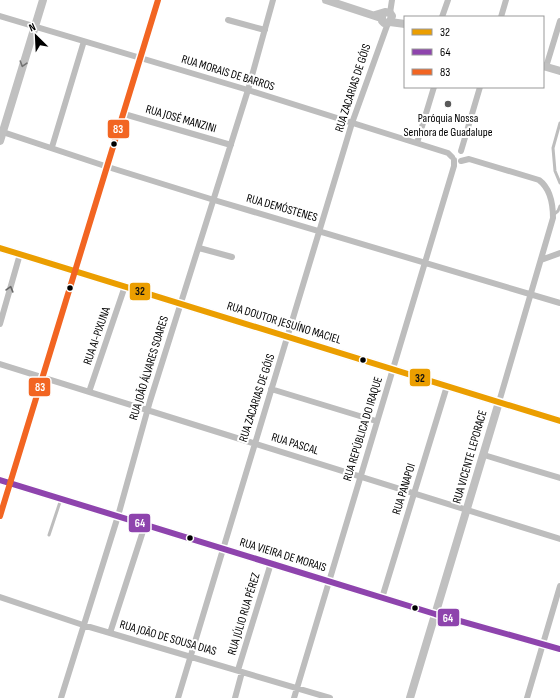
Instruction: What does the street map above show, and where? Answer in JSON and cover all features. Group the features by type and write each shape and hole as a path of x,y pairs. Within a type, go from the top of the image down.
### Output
{"street":[{"path":"0,141 1,131 43,0"},
{"path":"0,516 158,0"},
{"name":"RUA JOÃO ÁLVARES SOARES","path":"61,698 118,516 147,411 248,90 273,0"},
{"path":"326,0 402,23"},
{"path":"442,16 448,0"},
{"path":"501,16 506,0"},
{"name":"RUA ZACARIAS DE GÓIS","path":"178,698 254,443 289,336 319,230 352,123 382,36 385,17 392,1"},
{"name":"RUA MORAIS DE BARROS","path":"0,16 248,90 539,180"},
{"path":"228,20 265,30"},
{"path":"560,21 545,67 560,71"},
{"path":"52,147 84,41"},
{"path":"417,143 434,88"},
{"name":"RUA REPÚBLICA DO IRAQUE","path":"294,698 376,421 426,263 457,155 480,88"},
{"name":"RUA JOSÉ MANZINI","path":"124,114 231,145"},
{"name":"RUA DEMÓSTENES","path":"1,131 108,167 214,200 319,230 560,303"},
{"name":"RUA VICENTE LEPORACE","path":"410,698 542,260 553,215 551,198 544,183 539,180"},
{"name":"RUA DOUTOR JESUÍNO MACIEL","path":"0,248 289,336 560,421"},
{"path":"198,248 232,258"},
{"path":"542,260 560,253"},
{"path":"0,324 20,254"},
{"name":"RUA AI-PIXUNA","path":"89,392 125,286"},
{"name":"RUA PASCAL","path":"0,364 147,411 414,492 560,539"},
{"name":"RUA PANAPOI","path":"382,598 447,386"},
{"path":"271,389 376,421"},
{"path":"484,455 560,478"},
{"name":"RUA VIEIRA DE MORAIS","path":"0,480 435,614 560,649"},
{"path":"110,633 145,525"},
{"name":"RUA JÚLIO RUA PÉREZ","path":"235,698 240,671 271,563"},
{"path":"527,698 560,586"},
{"name":"RUA JOÃO DE SOUSA DIAS","path":"0,597 83,625 330,698"}],"lane":[{"path":"560,123 553,148 555,171 560,183"},
{"path":"553,215 558,211 560,206"},
{"path":"49,535 61,499"}],"transit line":[{"name":"83","path":"0,516 158,0"},
{"name":"32","path":"0,248 560,421"},
{"name":"64","path":"0,480 435,614 560,649"}],"place":[{"name":"Paróquia Nossa Senhora de Guadalupe","path":"448,104"}]}
